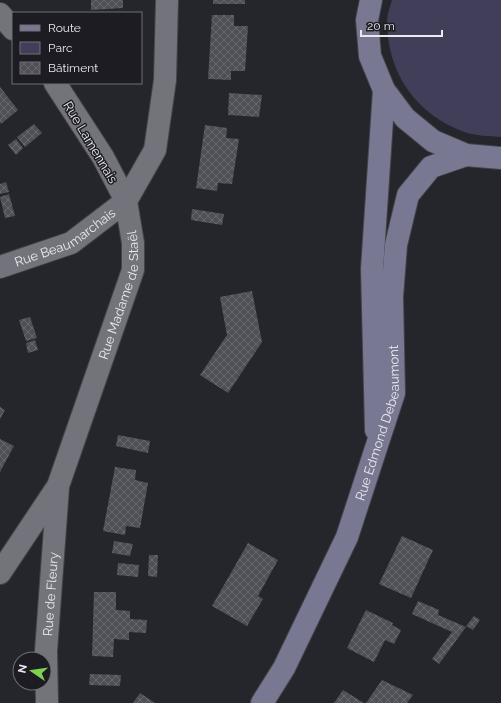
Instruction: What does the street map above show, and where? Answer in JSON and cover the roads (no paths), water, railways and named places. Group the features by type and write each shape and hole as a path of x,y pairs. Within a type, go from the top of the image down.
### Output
{"main road":[{"path":"371,0 367,20 370,56 384,90 405,118 433,141 466,154 501,158"},
{"path":"376,447 372,269 384,90"},
{"name":"Rue Edmond Debeaumont","path":"262,703 284,668 348,537 394,392 392,296 396,245 408,195 431,167 466,154"}],"street":[{"path":"126,201 155,150 165,80 167,0"},
{"path":"0,14 12,28"},
{"name":"Rue Lamennais","path":"56,84 103,157 126,201"},
{"name":"Rue Beaumarchais","path":"0,267 71,243 126,201"},
{"name":"Rue Madame de Staël","path":"0,573 58,486 133,270 133,243 126,201"},
{"name":"Rue de Fleury","path":"47,703 46,651 58,486"}]}
